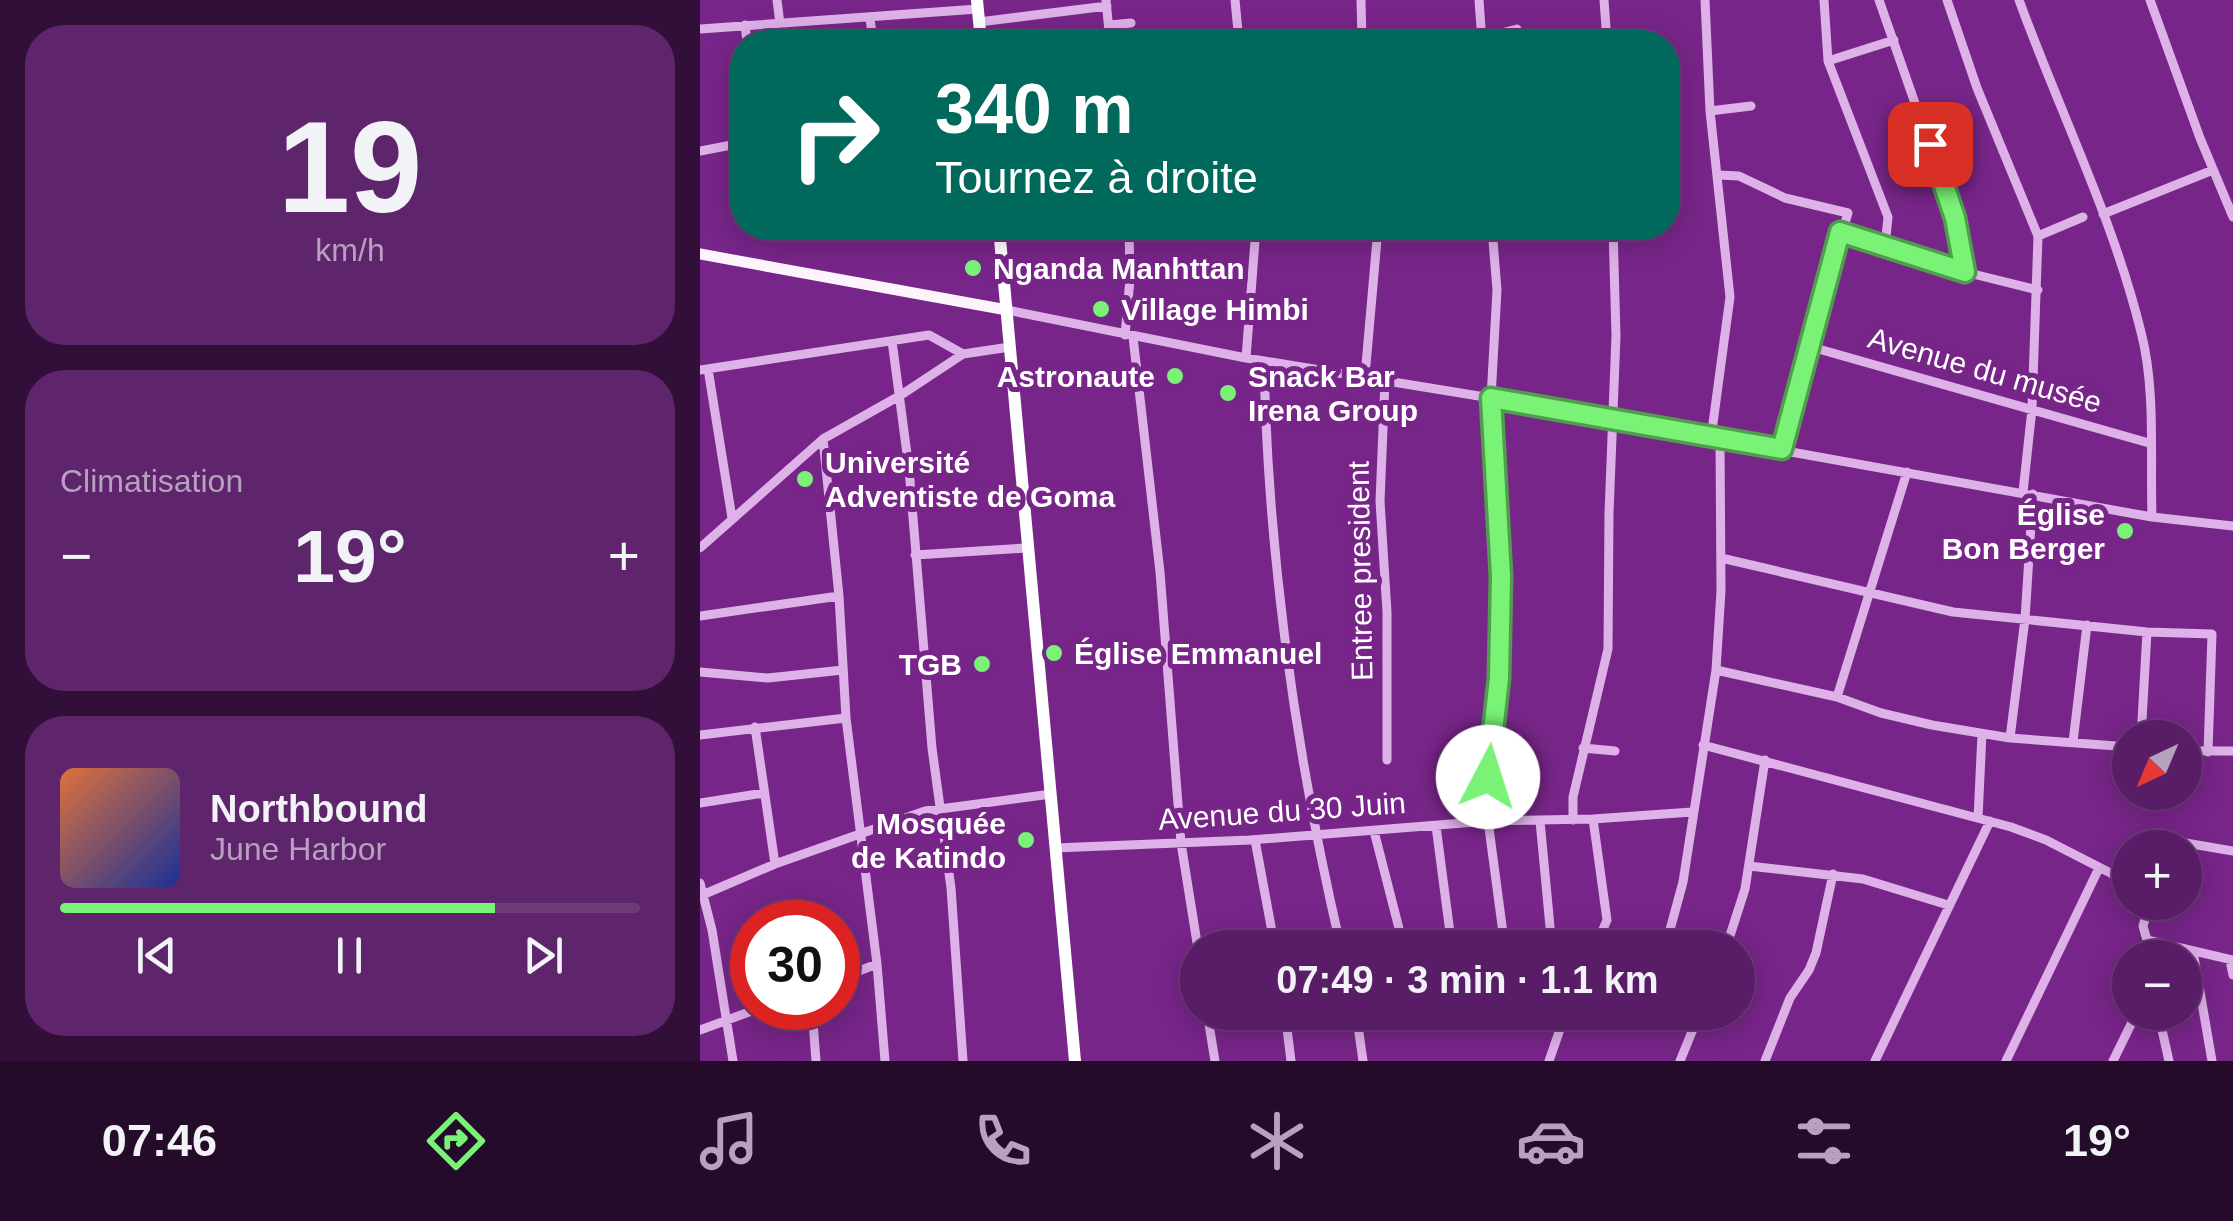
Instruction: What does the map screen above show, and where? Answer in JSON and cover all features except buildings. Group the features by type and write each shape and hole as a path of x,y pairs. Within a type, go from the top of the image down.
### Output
{"highway":[{"path":"999,240 1076,1061"}],"main road":[{"path":"700,254 1007,310"}],"street":[{"path":"777,0 780,24"},
{"path":"1235,0 1238,30"},
{"path":"1361,0 1362,30"},
{"path":"1479,0 1481,30"},
{"path":"1604,0 1607,30"},
{"path":"1670,930 1681,892 1716,670 1722,558 1716,439 1730,297 1710,111 1705,0"},
{"path":"1824,0 1828,61 1888,216 1885,247"},
{"path":"1879,0 1955,218 1965,272"},
{"path":"1947,0 1977,88 2038,236 2024,619 2010,738"},
{"path":"2019,0 2103,214 2142,335 2149,395 2152,516"},
{"path":"2150,0 2233,217"},
{"path":"700,28 1106,3 1109,30"},
{"path":"870,18 872,30"},
{"path":"1108,24 1131,23"},
{"path":"745,25 746,30"},
{"path":"1828,61 1894,40"},
{"path":"1710,111 1751,106"},
{"path":"700,151 730,145"},
{"path":"2103,214 2213,170"},
{"path":"1718,175 1739,176 1785,198 1847,212 1782,449"},
{"path":"2038,236 2083,217"},
{"path":"1840,232 1965,272 2038,290"},
{"path":"1128,240 1129,336 1160,572 1182,843 1195,930"},
{"path":"1246,358 1255,240"},
{"path":"1365,376 1377,240"},
{"path":"1493,240 1496,290 1491,398 1501,576 1499,678 1490,755 1488,821 1503,930"},
{"path":"1573,820 1573,797 1583,748 1608,649 1616,336 1613,240"},
{"path":"1007,310 1246,358 2152,516 2233,526"},
{"path":"732,518 704,370 929,334 963,354"},
{"path":"892,341 901,396 939,808 950,888 963,1061"},
{"name":"Avenue du musée","path":"1808,346 2149,443"},
{"path":"700,548 823,439 901,396 963,354 1010,347"},
{"path":"1264,361 1269,502 1286,662 1315,835 1337,930"},
{"name":"Entree president","path":"1385,380 1380,500 1387,612 1387,760"},
{"path":"823,439 839,596 846,718 877,964 885,1061"},
{"path":"1837,697 1907,472"},
{"path":"915,555 1026,548"},
{"path":"1722,558 1953,612 2214,635 2208,752"},
{"path":"700,616 839,596"},
{"path":"2073,742 2087,625"},
{"path":"2142,720 2147,632"},
{"path":"700,672 768,678 843,670"},
{"path":"1716,670 1837,697 1907,720 2010,738 2112,745"},
{"path":"700,734 846,718"},
{"path":"755,727 775,864"},
{"path":"1978,818 1982,734"},
{"path":"1703,745 2030,832 2112,874"},
{"path":"1583,748 1616,751"},
{"path":"2202,752 2233,750"},
{"path":"1732,930 1749,866 1765,760"},
{"path":"700,802 764,793"},
{"path":"702,894 775,864 939,808 1051,794"},
{"name":"Avenue du 30 Juin","path":"1055,848 1255,840 1488,821 1593,820 1692,812"},
{"path":"1540,820 1550,930"},
{"path":"1593,820 1607,920 1603,930"},
{"path":"1874,1061 1990,821"},
{"path":"1436,826 1450,930"},
{"path":"1374,831 1399,930"},
{"path":"1255,840 1272,930"},
{"path":"2202,846 2233,851"},
{"path":"1749,866 1833,874 1894,887 1948,906"},
{"path":"2006,1061 2099,868"},
{"path":"1765,1061 1790,998 1816,953 1833,874"},
{"path":"700,882 734,1061"},
{"path":"2145,920 2147,940"},
{"path":"2202,953 2231,960 2233,976"},
{"path":"860,970 877,964"},
{"path":"2202,1003 2212,1061"},
{"path":"700,1030 728,1019"},
{"path":"814,1030 816,1061"},
{"path":"1210,1030 1215,1061"},
{"path":"1287,1030 1291,1061"},
{"path":"1359,1030 1363,1061"},
{"path":"1549,1061 1560,1030"},
{"path":"1680,1061 1693,1030"},
{"path":"2113,1061 2128,1030"},
{"path":"2162,1030 2169,1061"}],"place":[{"name":"Nganda Manhttan","path":"973,268"},
{"name":"Village Himbi","path":"1101,309"},
{"name":"Astronaute","path":"1175,376"},
{"name":"Snack Bar Irena Group","path":"1228,393"},
{"name":"Université Adventiste de Goma","path":"805,479"},
{"name":"Église Bon Berger","path":"2125,531"},
{"name":"Église Emmanuel","path":"1054,653"},
{"name":"TGB","path":"982,664"},
{"name":"Mosquée de Katindo","path":"1026,840"}],"route":[{"path":"1488,777 1499,678 1501,576 1491,398 1782,449 1840,232 1965,272 1955,218 1930,144"}]}
